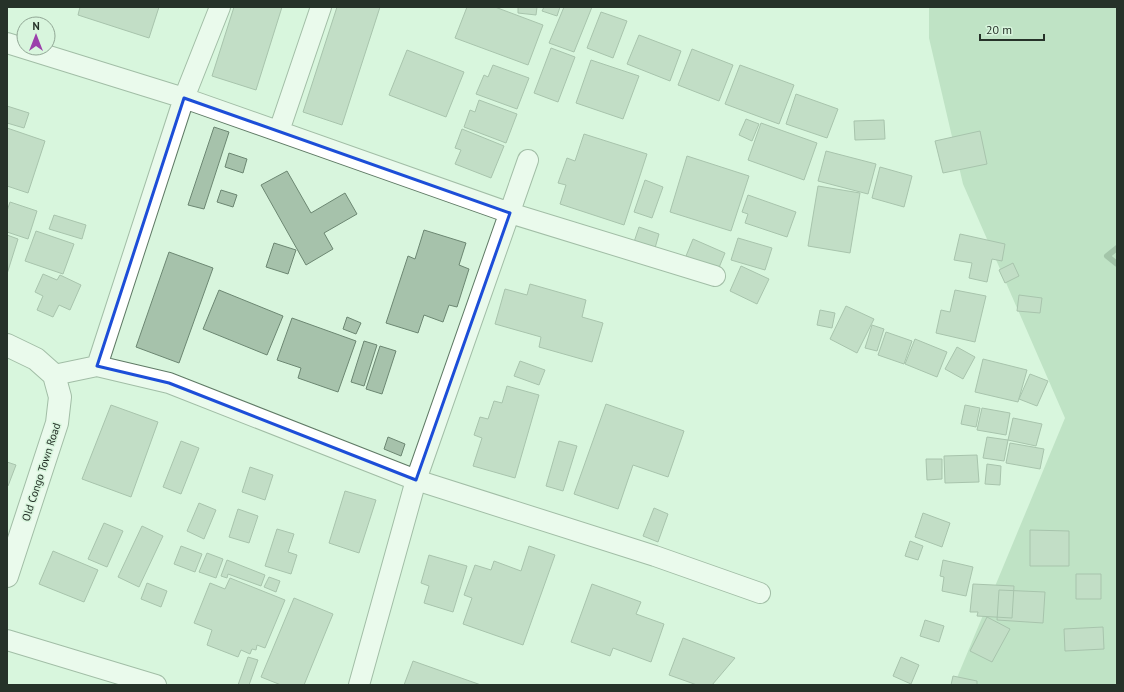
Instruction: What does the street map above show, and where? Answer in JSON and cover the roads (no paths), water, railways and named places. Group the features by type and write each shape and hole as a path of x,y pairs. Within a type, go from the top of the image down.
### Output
{"street":[{"path":"96,366 184,98 220,7"},
{"path":"279,131 321,7"},
{"path":"7,43 184,98 510,213 715,276"},
{"path":"359,685 416,480 528,160"},
{"path":"7,345 36,359 54,375 96,366 169,383 416,480 656,556 760,593"},
{"name":"Old Congo Town Road","path":"7,576 58,423 60,398 54,375"},
{"path":"7,640 156,685"}],"waterway":[{"path":"1117,248 1107,256 1117,264"}]}
